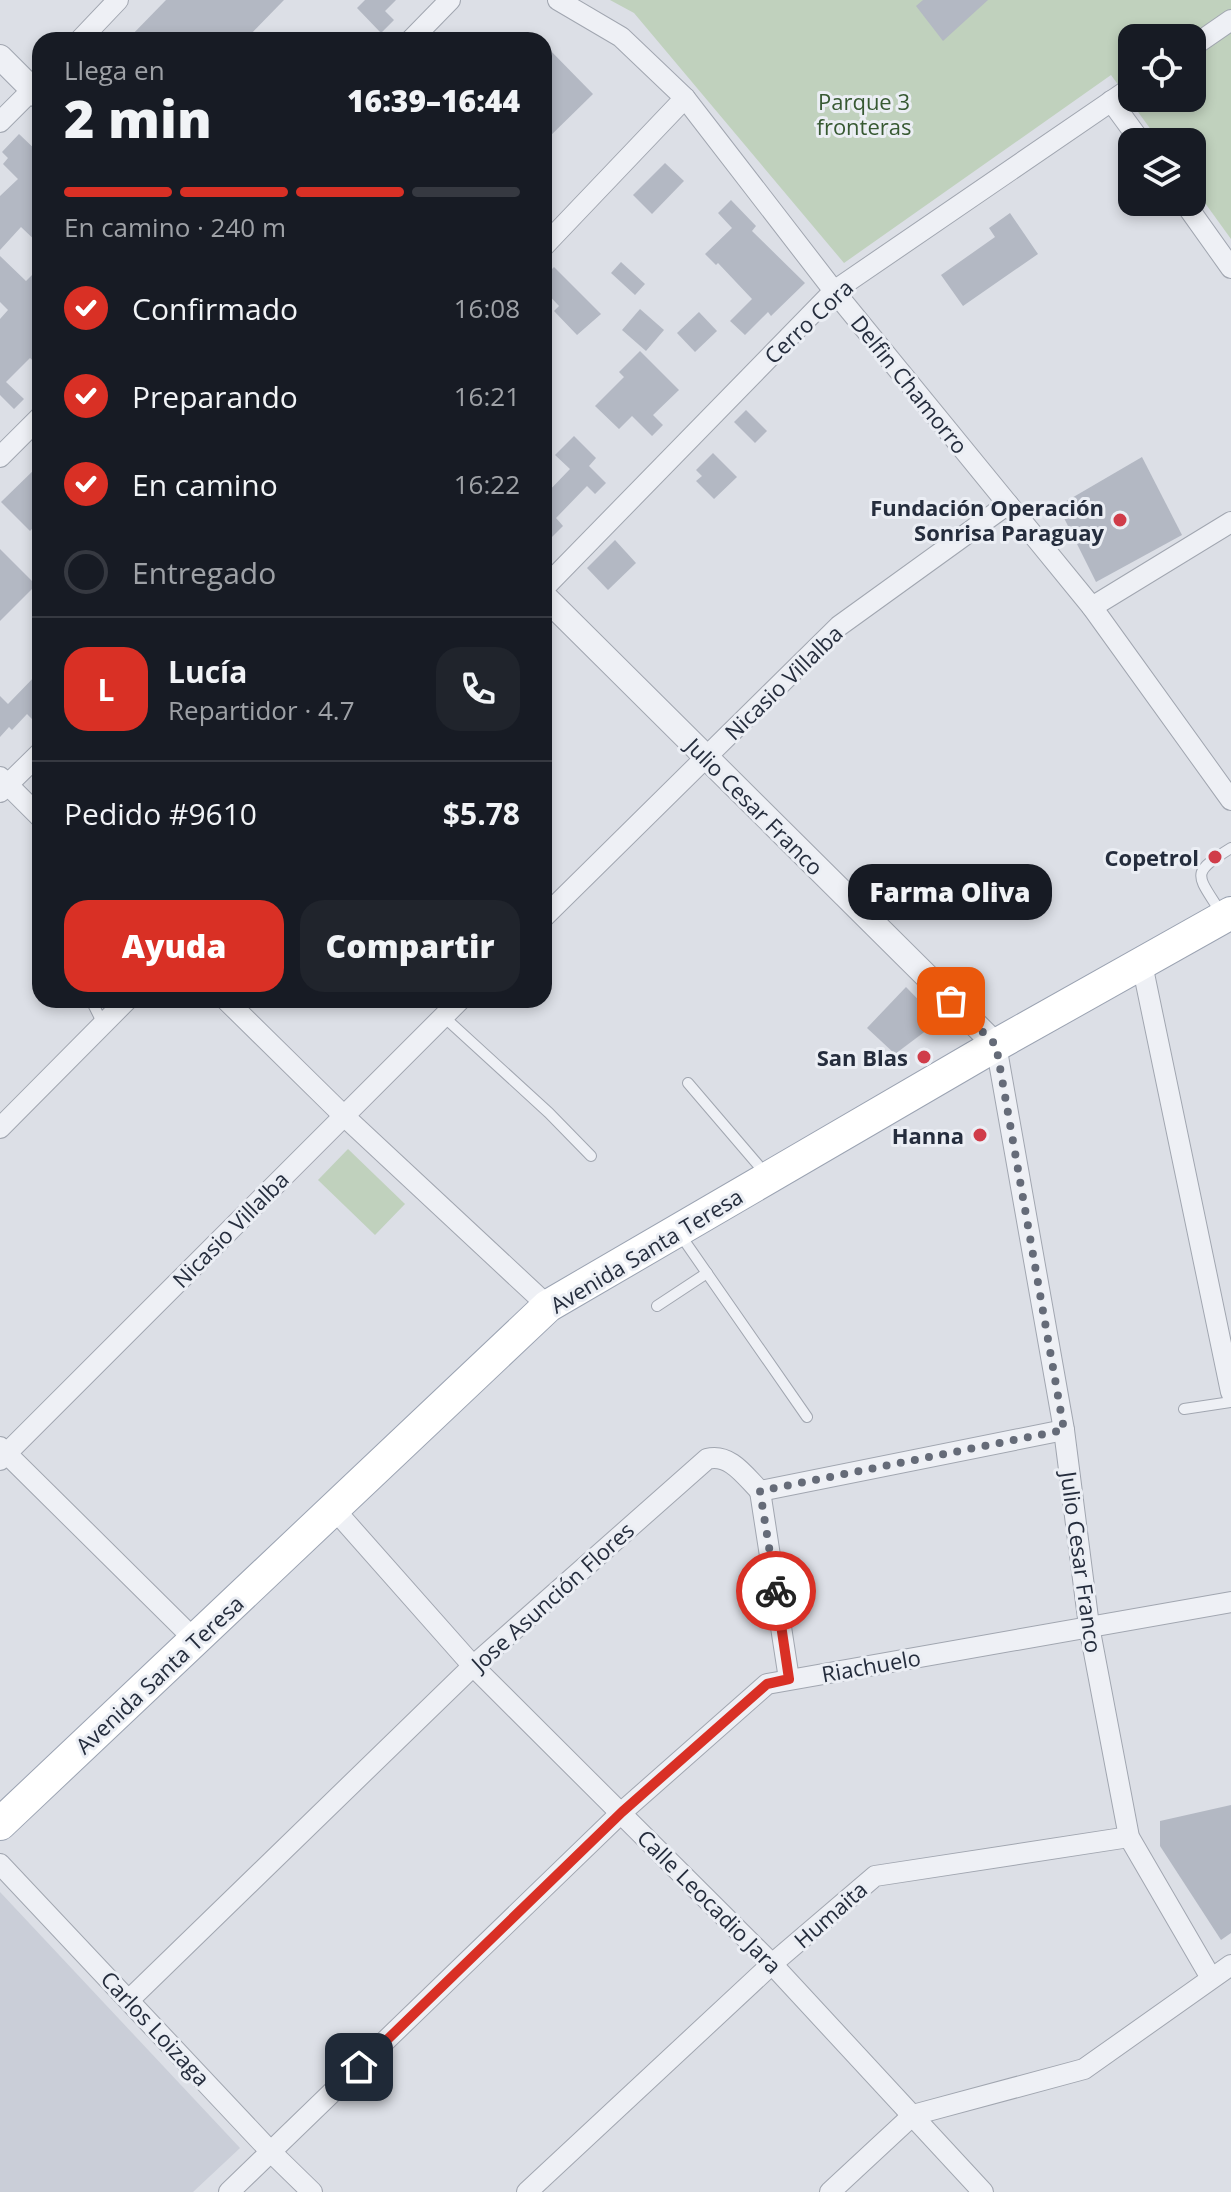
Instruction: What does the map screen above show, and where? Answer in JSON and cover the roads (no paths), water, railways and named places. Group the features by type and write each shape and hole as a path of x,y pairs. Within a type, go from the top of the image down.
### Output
{"main road":[{"name":"Avenida Santa Teresa","path":"0,1824 548,1306 996,1045 1227,915"}],"street":[{"path":"88,32 118,0"},
{"path":"419,32 450,0"},
{"name":"Delfin Chamorro","path":"558,0 621,37 685,98 834,291 1092,607 1231,800"},
{"path":"1206,37 1231,20"},
{"path":"0,57 32,85"},
{"path":"0,122 32,93"},
{"name":"Cerro Cora","path":"552,580 834,291 1118,96"},
{"path":"552,238 685,98"},
{"path":"1111,101 1131,128"},
{"path":"1194,216 1231,268"},
{"path":"0,457 32,425"},
{"name":"Nicasio Villalba","path":"552,909 839,626 1008,504"},
{"path":"1092,607 1231,522"},
{"name":"Julio Cesar Franco","path":"552,604 996,1045 1064,1430 1089,1626 1129,1837 1225,1973"},
{"path":"32,760 3,785 32,810"},
{"path":"1142,964 1231,1392"},
{"path":"0,1128 119,1008"},
{"path":"234,1008 343,1115 548,1306"},
{"name":"Nicasio Villalba","path":"2,1453 452,1008"},
{"path":"789,1679 760,1491 1064,1430"},
{"path":"2,1453 195,1640"},
{"name":"Jose Asunción Flores","path":"130,1999 473,1666 707,1459 717,1456 725,1458 760,1491"},
{"name":"Calle Leocadio Jara","path":"334,1509 473,1666 772,1964 983,2192"},
{"name":"Riachuelo","path":"229,2192 622,1812 767,1684 1231,1602"},
{"name":"Humaita","path":"527,2192 772,1964 875,1876 1129,1837"},
{"name":"Carlos Loizaga","path":"0,1864 312,2192"},
{"path":"830,2192 913,2115 1084,2069 1225,1973"}],"lane":[{"path":"1227,915 1204,885 1201,872 1204,865 1231,848"},
{"path":"95,1008 103,1024"},
{"path":"443,1016 591,1156"},
{"path":"688,1083 769,1178"},
{"path":"678,1231 807,1417"},
{"path":"657,1306 707,1273"},
{"path":"1184,1409 1231,1402"}],"place":[{"name":"Fundación Operación Sonrisa Paraguay","path":"1120,520"},
{"name":"Copetrol","path":"1215,857"},
{"name":"Farma Oliva","path":"951,1001"},
{"name":"San Blas","path":"924,1057"},
{"name":"Hanna","path":"980,1135"}],"park label":[{"name":"Parque 3 fronteras","path":"864,114"}]}
